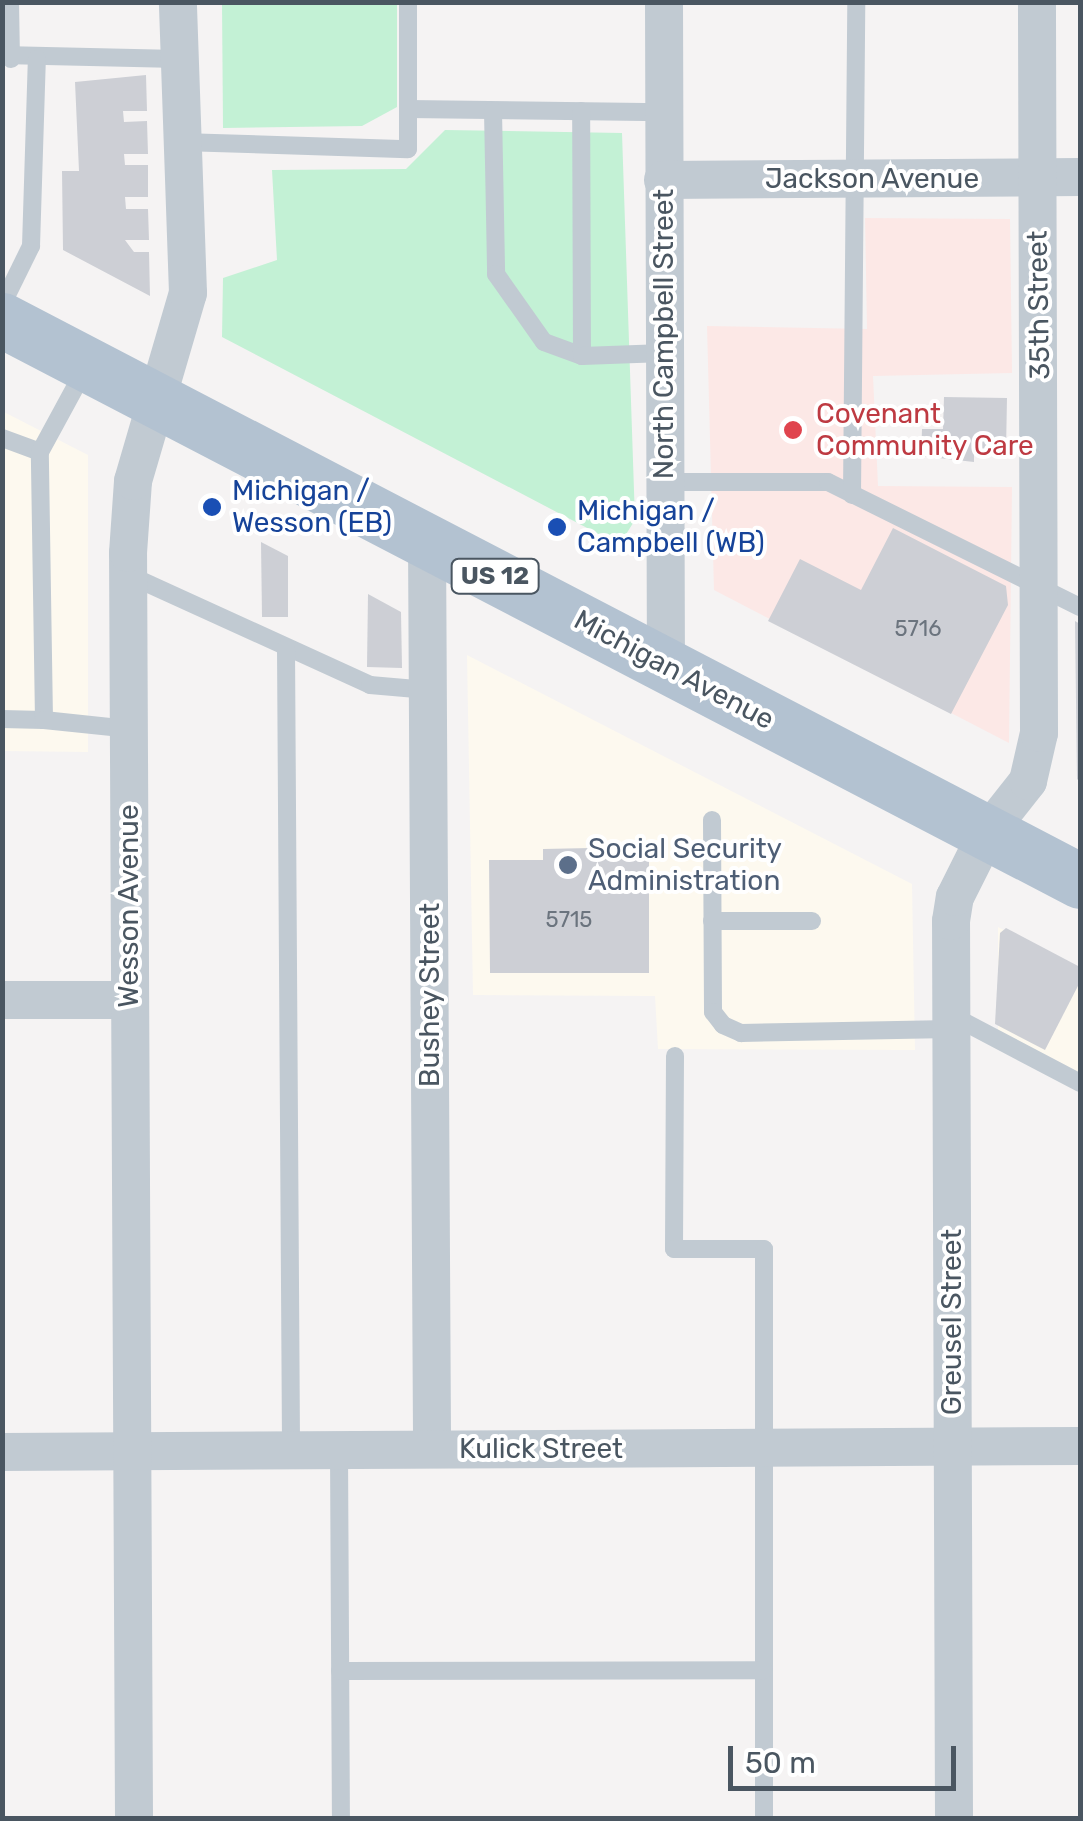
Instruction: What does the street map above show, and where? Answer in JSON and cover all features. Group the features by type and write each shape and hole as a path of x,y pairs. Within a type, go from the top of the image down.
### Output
{"main road":[{"name":"Michigan Avenue","path":"2,320 1080,881"}],"street":[{"name":"Wesson Avenue","path":"134,1818 128,575 133,481 188,293 178,142 178,2"},
{"name":"North Campbell Street","path":"664,2 666,666"},
{"name":"35th Street","path":"987,833 1034,767 1042,586 1038,2"},
{"name":"Jackson Avenue","path":"664,180 1080,177"},
{"name":"Bushey Street","path":"427,541 432,1449"},
{"name":"Greusel Street","path":"954,1818 951,1022 955,897 987,833"},
{"path":"2,1000 130,1000"},
{"name":"Kulick Street","path":"2,1452 1080,1446"}],"lane":[{"path":"10,2 7,57 178,58"},
{"path":"178,142 408,149 408,2"},
{"path":"852,495 856,2"},
{"path":"2,304 31,246 37,59"},
{"path":"408,109 664,112"},
{"path":"494,111 496,274 544,342 582,356 664,353"},
{"path":"582,111 582,356"},
{"path":"44,720 40,452 87,364"},
{"path":"2,438 40,452"},
{"path":"665,482 828,482 1080,607"},
{"path":"128,575 370,685 428,690"},
{"path":"286,648 290,1450"},
{"path":"2,719 128,729"},
{"path":"712,820 712,1012 741,1033 951,1022 1080,1083"},
{"path":"712,922 812,921"},
{"path":"675,1056 674,1248 764,1249 764,1818"},
{"path":"339,1450 340,1818"},
{"path":"340,1670 764,1670"}],"shaded area":[{"name":"Covenant Community Care","path":"865,218 1010,219 1012,373 873,376 878,486 1012,487 1009,743 714,590 707,326 867,329"},
{"path":"2,411 88,455 88,752 3,751"},
{"path":"467,655 912,884 915,1050 658,1049 655,996 473,995"},
{"path":"998,927 1080,969 1080,1073 998,1030"}],"green space":[{"path":"222,3 397,3 397,107 362,126 223,128"},
{"path":"445,130 622,133 635,520 623,539 612,541 222,337 223,278 277,260 272,170 406,169"}],"building":[{"path":"146,75 147,111 123,111 124,122 147,121 148,154 124,154 125,165 148,165 148,197 125,197 126,209 148,209 149,240 125,240 134,252 149,252 150,296 63,250 62,171 79,171 75,82"},
{"path":"944,397 1007,398 1006,451 974,455 974,462 921,456 922,429 943,429"},
{"path":"893,528 1006,586 1008,605 951,714 768,621 800,559 861,590"},
{"path":"261,542 288,556 288,617 262,617"},
{"path":"368,594 401,612 402,668 367,667"},
{"path":"1075,621 1080,624 1080,782 1077,779"},
{"path":"591,848 591,857 649,857 649,973 490,973 489,860 543,860 543,849"},
{"path":"1006,928 1080,967 1080,982 1045,1050 995,1024 1000,933"}],"place":[{"name":"Covenant Community Care","path":"793,430"},
{"name":"Michigan / Wesson (EB)","path":"212,507"},
{"name":"Michigan / Campbell (WB)","path":"557,527"},
{"name":"Social Security Administration","path":"568,865"}]}
